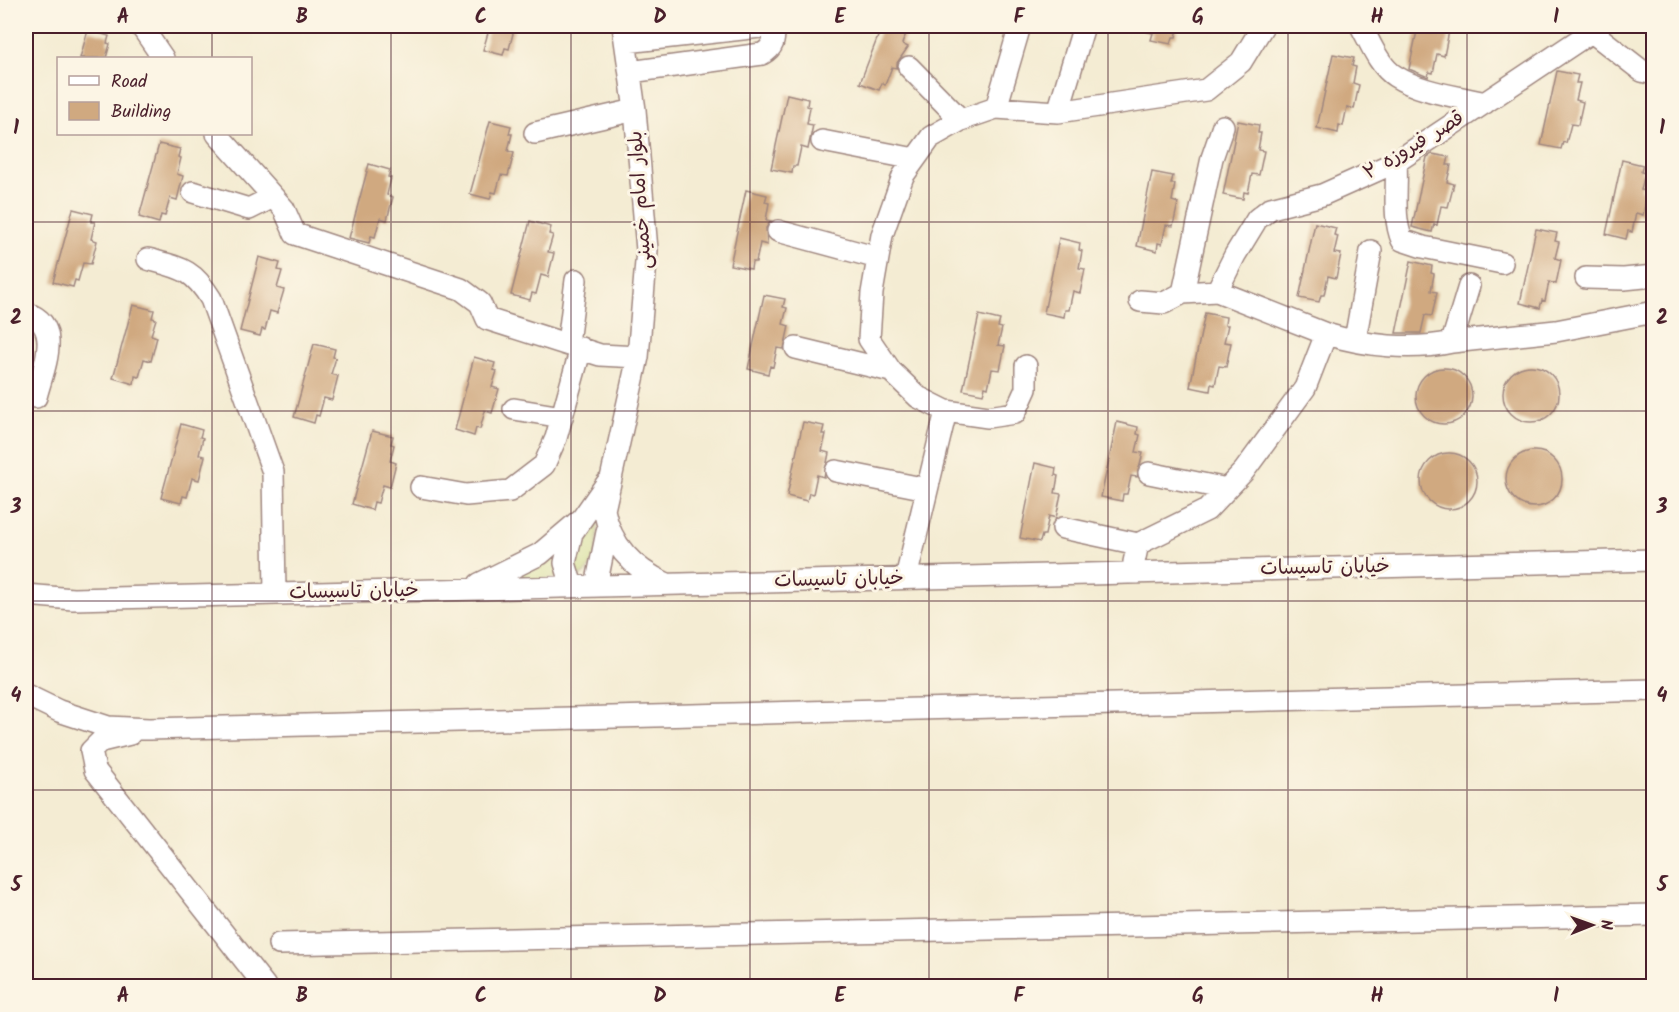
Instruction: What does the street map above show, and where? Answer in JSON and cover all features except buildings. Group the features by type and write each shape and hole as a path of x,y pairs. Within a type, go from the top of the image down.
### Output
{"street":[{"path":"141,26 162,57"},
{"path":"624,34 769,26"},
{"path":"630,72 762,54 771,49 774,41 774,26"},
{"path":"996,108 1020,26"},
{"path":"1026,366 1026,389 1015,412 988,417 946,411 918,397 891,371 869,339 872,293 882,235 903,176 931,137 961,120 996,108 1058,112 1206,90 1241,62 1263,26"},
{"path":"1361,26 1383,65 1394,76 1423,88 1485,103"},
{"path":"1058,112 1083,28"},
{"path":"1596,28 1642,71 1653,74"},
{"name":"قصر فیروزه ۲","path":"1217,291 1257,219 1270,208 1322,195 1396,162 1596,28"},
{"name":"بلوار امام خمینی","path":"608,527 604,510 638,357 647,250 635,110 624,34"},
{"path":"909,68 961,120"},
{"path":"535,133 635,110"},
{"path":"1183,293 1212,158 1223,126"},
{"path":"218,135 284,209 295,234 461,289 480,303 487,319 600,355 638,357"},
{"path":"822,141 915,159"},
{"path":"1396,162 1398,190 1396,225 1402,240 1423,247 1503,262"},
{"path":"193,192 249,209 273,197"},
{"path":"778,231 878,258"},
{"path":"1355,340 1371,251"},
{"path":"148,259 188,270 200,281 211,299 273,472 275,593"},
{"path":"1586,278 1624,279 1653,276"},
{"path":"421,487 466,495 510,491 544,465 562,417 574,346 576,280"},
{"path":"1452,342 1469,286"},
{"path":"1140,302 1164,303 1183,293 1217,291 1326,334 1408,348 1556,331 1653,312"},
{"path":"26,313 46,328 49,345 36,397"},
{"path":"1064,528 1138,544 1207,510 1244,471 1305,388 1326,334"},
{"path":"796,348 891,371"},
{"path":"514,409 562,417"},
{"path":"906,578 946,411"},
{"path":"836,471 927,489"},
{"path":"1149,473 1227,489"},
{"path":"572,586 565,563 572,533 609,480"},
{"path":"458,589 487,582 540,554 579,521"},
{"path":"608,527 627,558 645,574 667,584"},
{"path":"596,586 608,527"},
{"path":"1137,573 1134,562 1138,544"},
{"name":"خیابان تاسیسات","path":"26,595 73,599 1653,560"},
{"path":"26,695 59,711 108,727 149,729 1653,690"},
{"path":"149,729 101,741 91,751 95,770 265,987"},
{"path":"279,944 1653,915"}],"green space":[{"path":"597,498 596,552 588,570 580,576 574,573 573,550"},
{"path":"564,541 563,578 499,581"}]}
